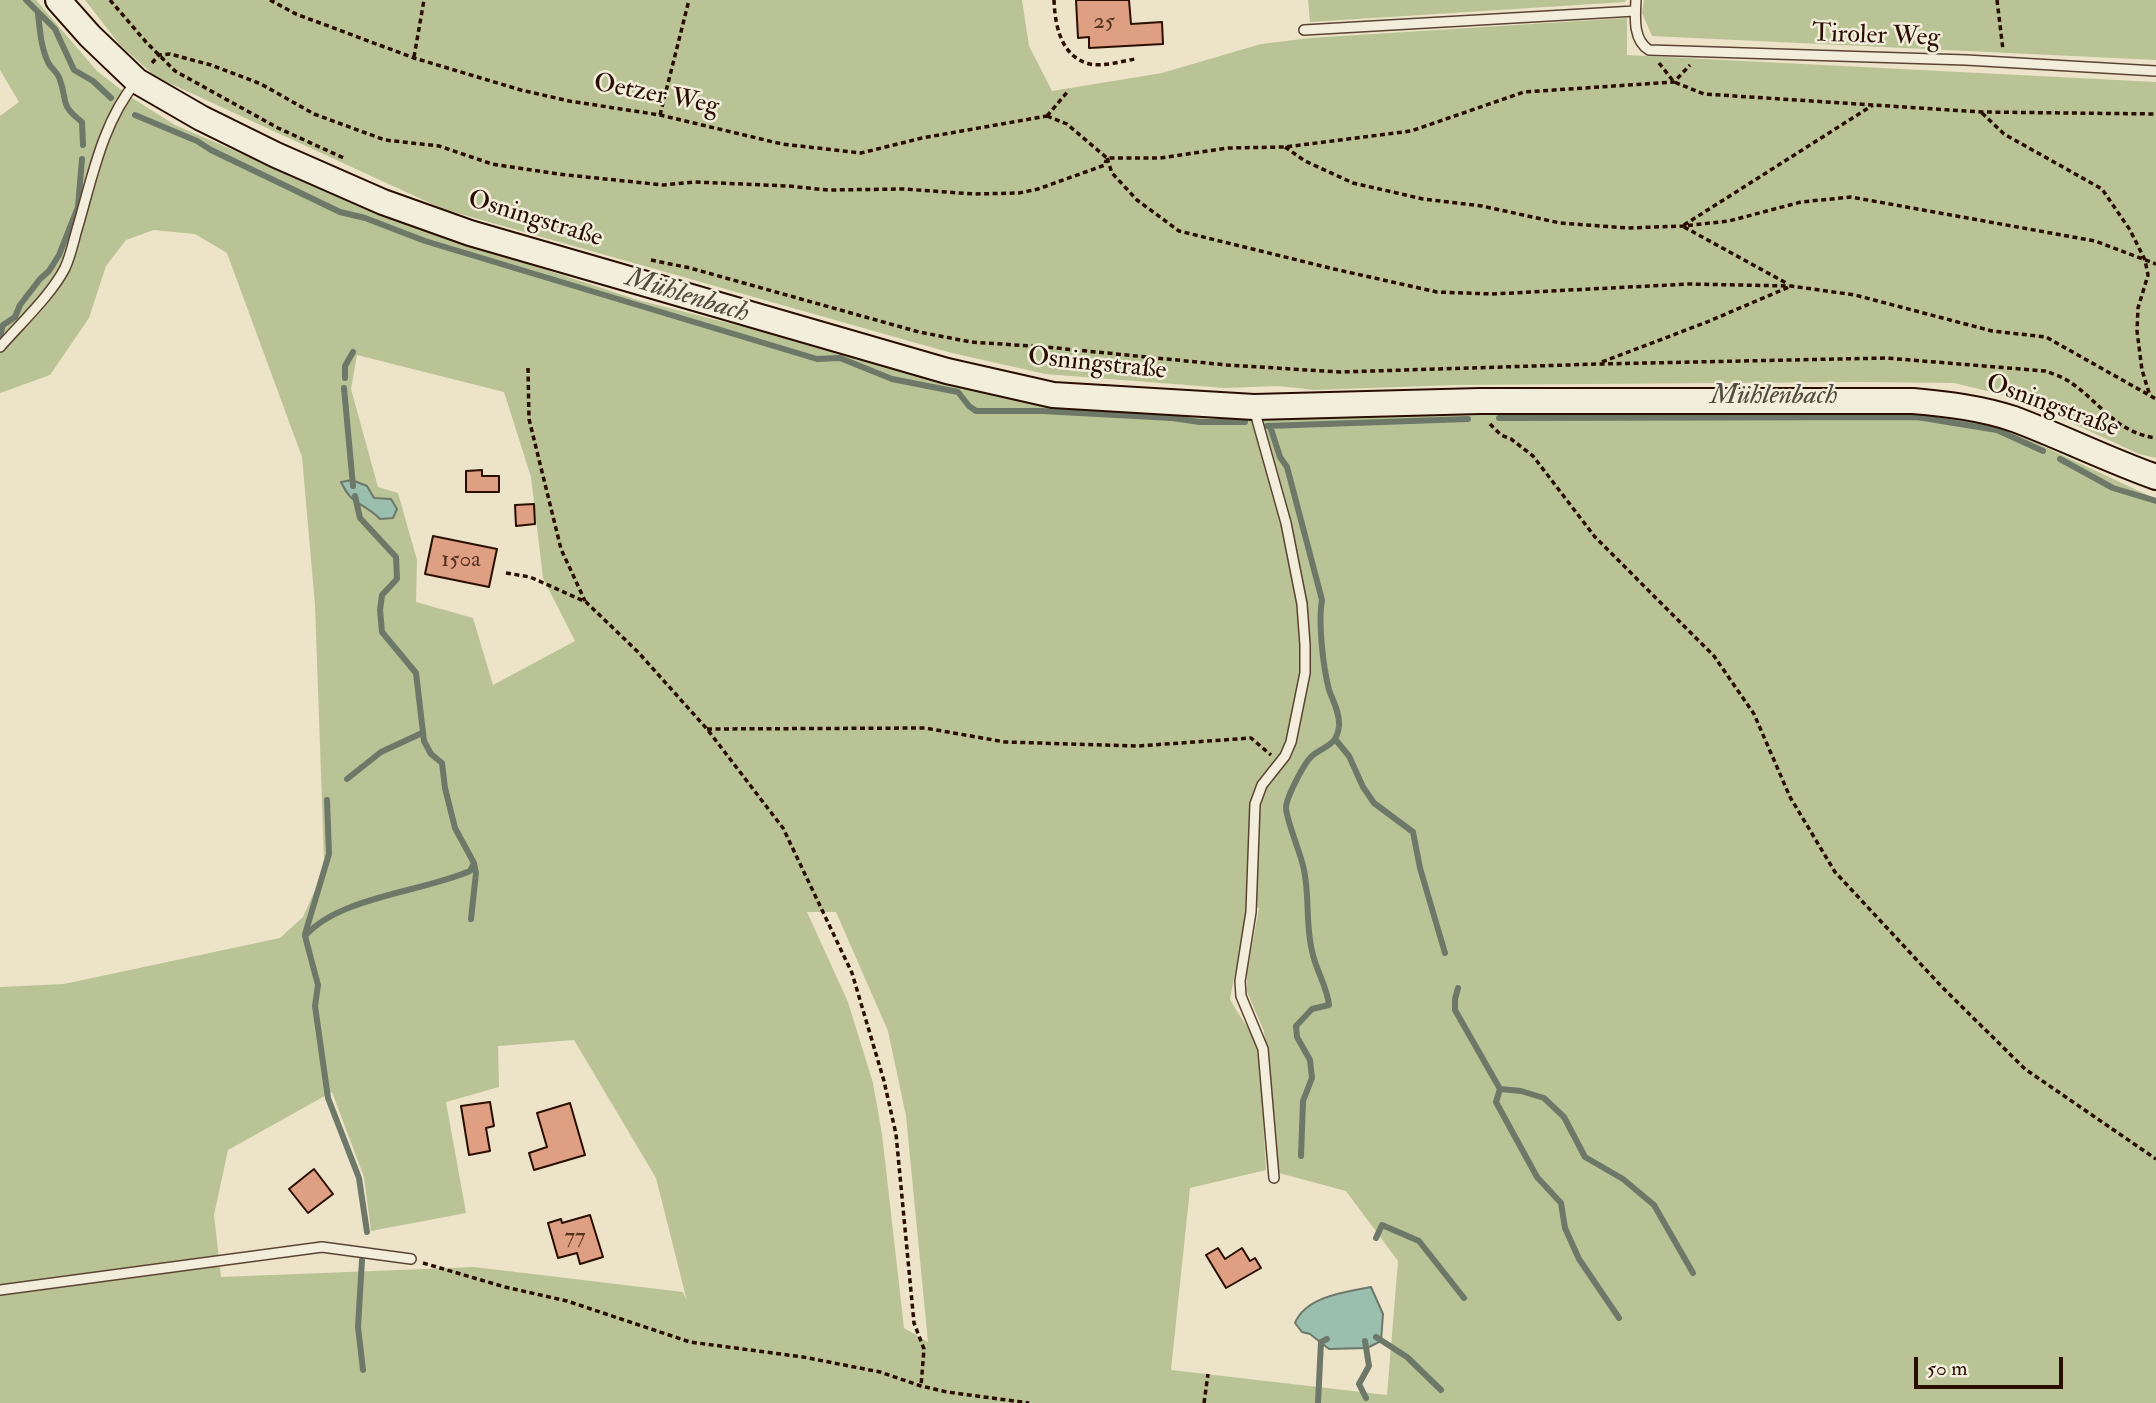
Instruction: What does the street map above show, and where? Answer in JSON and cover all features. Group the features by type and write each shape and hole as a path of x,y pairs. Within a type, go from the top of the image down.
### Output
{"main road":[{"name":"Osningstraße","path":"58,0 137,81 201,118 276,155 383,202 470,233 947,371 1053,395 1254,407 1480,401 1913,401 1965,406 2013,419 2156,477"}],"lane":[{"name":"Tiroler Weg","path":"1636,0 1638,39 1650,50 2004,62 2156,71"},
{"path":"1304,30 1635,11"},
{"path":"0,347 38,305 65,268 98,158 113,121 129,90 137,81"},
{"path":"1254,407 1286,523 1302,604 1305,645 1305,673 1291,742 1280,763 1262,785 1255,804 1251,912 1240,981 1241,996 1263,1049 1274,1178"},
{"path":"0,1290 322,1247 411,1259"}],"path":[{"path":"110,0 175,71 278,128 354,163"},
{"name":"Oetzer Weg","path":"270,0 296,14 414,58 521,90 569,101 660,115 782,144 861,152 922,138 1047,116"},
{"path":"414,58 424,0"},
{"path":"660,115 689,0"},
{"path":"1054,0 1057,31 1064,46 1077,58 1092,65 1135,59"},
{"path":"1997,0 2004,62"},
{"path":"1674,82 1701,53"},
{"path":"137,81 159,55 170,54 211,65 261,84 314,114 385,140 439,146 492,164 663,185 695,182 828,190 878,188 974,194 1019,193 1105,165 1107,158"},
{"path":"1107,158 1160,159 1228,148 1285,147 1412,131 1524,92 1674,82 1704,94 1981,112 2156,114"},
{"path":"1069,90 1047,116 1067,124 1107,158 1112,173 1137,200 1179,231 1437,292 1492,294 1689,284 1791,286 1855,295 1992,331 2046,337 2156,398"},
{"path":"1682,226 1874,104"},
{"path":"1981,112 2004,134 2102,190 2130,230 2145,260 2148,275 2138,308 2137,331 2142,370 2149,393"},
{"path":"1285,147 1305,161 1353,183 1423,200 1482,206 1560,223 1628,228 1682,226 1730,221 1801,202 1851,197 2095,241 2156,264"},
{"path":"1682,226 1791,286"},
{"path":"640,258 690,268 919,332 971,342 1046,346 1227,365 1340,372 1599,363 1886,358 2045,371 2069,381 2114,421 2156,438"},
{"path":"1599,363 1707,322 1791,286"},
{"path":"528,368 529,419 561,549 586,602"},
{"path":"1480,401 1480,415 1501,435 1511,439 1533,456 1595,537 1714,656 1754,714 1790,797 1835,872 1942,987 2025,1069 2156,1159"},
{"path":"506,573 530,577 586,602 638,652 707,729 783,828 852,973 884,1081 896,1134 914,1322 924,1349 920,1386"},
{"path":"707,729 925,728 1005,742 1138,746 1251,738 1280,763"},
{"path":"411,1259 505,1287 567,1301 690,1342 803,1357 880,1372 920,1386 1029,1403"},
{"path":"1204,1403 1208,1374"}],"shaded area":[{"path":"0,0 36,0 97,71 129,96 175,125 403,223 638,300 1054,406 1300,417 1923,415 1998,425 2156,499 2156,1403 0,1403 0,987 64,984 280,938 303,917 318,883 324,859 315,605 302,457 227,253 195,234 154,230 126,240 106,266 89,318 50,375 0,393 0,116 19,102 0,70","holes":["357,355 504,392 531,477 543,578 575,641 493,685 473,618 416,602 417,560 398,493 378,487 351,389","1248,906 1259,908 1247,973 1247,992 1264,1031 1279,1173 1346,1191 1398,1261 1387,1395 1171,1370 1190,1188 1266,1170 1259,1049 1230,999","807,912 836,912 888,1031 906,1116 928,1342 904,1328 882,1134 873,1083 848,1002","574,1040 656,1178 687,1301 683,1292 474,1267 221,1277 214,1215 228,1150 332,1092 364,1177 371,1231 466,1213 446,1102 499,1087 498,1046"]},
{"path":"85,0 1022,0 1029,46 1052,91 1162,73 1261,44 1310,38 1627,18 1627,55 2156,82 2156,458 2139,454 2020,399 1954,383 1453,385 1314,390 1278,386 1225,388 1045,374 948,352 443,209 156,77 120,45"},
{"path":"1308,0 1626,0 1310,22"},
{"path":"1644,0 2156,0 2156,60 1652,36 1642,13"},
{"path":"352,480 367,486 374,498 391,499 397,509 393,518 380,519 349,496 341,482"},
{"path":"1371,1287 1383,1314 1381,1341 1367,1348 1329,1349 1310,1334 1302,1332 1295,1323 1300,1314 1317,1301 1339,1293"}],"building":[{"path":"1076,0 1129,0 1131,24 1162,22 1163,44 1089,48 1089,37 1078,38"},
{"path":"482,470 482,476 499,476 499,492 466,492 466,471"},
{"path":"534,504 535,524 516,526 515,505"},
{"path":"433,536 497,549 489,587 425,574"},
{"path":"490,1102 494,1126 486,1128 490,1151 469,1155 461,1106"},
{"path":"570,1103 585,1155 534,1170 529,1153 547,1147 537,1113"},
{"path":"314,1169 333,1194 308,1213 289,1189"},
{"path":"590,1215 603,1257 580,1264 577,1253 558,1258 548,1223 561,1219 562,1223"},
{"path":"1218,1248 1225,1259 1242,1248 1250,1261 1255,1258 1261,1268 1226,1288 1206,1255"}],"waterway":[{"name":"Mühlenbach","path":"26,0 55,29 74,70 93,81 111,98"},
{"path":"38,14 46,57 59,77 67,107 82,122 83,145"},
{"name":"Mühlenbach","path":"135,115 197,141 340,212 365,218 425,241 817,359 840,358 892,379 958,392 976,411 1042,411 1200,422 1245,422"},
{"path":"0,336 3,325 15,317 20,305 59,255 78,207 82,159"},
{"path":"345,378 345,366 353,352"},
{"path":"344,388 353,486"},
{"name":"Mühlenbach","path":"1499,418 1917,417 1997,430 2043,451"},
{"name":"Mühlenbach","path":"1267,426 1468,419"},
{"path":"1270,426 1280,457 1287,467 1322,600 1323,657 1329,690 1339,721 1336,738 1312,756 1292,789 1286,808 1304,870 1311,944 1329,1005 1312,1009 1296,1026 1297,1037 1310,1060 1312,1078 1303,1101 1301,1156"},
{"name":"Mühlenbach","path":"2060,459 2113,488 2156,501"},
{"path":"355,496 360,518 396,557 397,579 382,595 382,632 416,673 424,741 431,754 442,763 455,828 474,863 470,871 451,878 338,912 305,936 318,985 315,1006 328,1098 359,1178 367,1232"},
{"path":"347,779 381,752 422,733"},
{"path":"1335,739 1349,756 1363,787 1374,803 1413,832 1420,868 1445,953"},
{"path":"305,934 329,854 327,800"},
{"path":"471,919 476,873 474,863"},
{"path":"1458,988 1455,1010 1500,1089 1496,1102 1537,1177 1561,1203 1565,1228 1579,1259 1619,1318"},
{"path":"1500,1089 1521,1091 1544,1098 1564,1117 1585,1157 1623,1179 1654,1205 1693,1273"},
{"path":"1376,1238 1382,1225 1419,1241 1464,1298"},
{"path":"362,1260 358,1327 363,1370"},
{"path":"1376,1337 1407,1357 1441,1390"},
{"path":"1318,1403 1321,1342 1327,1339"},
{"path":"1365,1341 1369,1366 1359,1384 1366,1398"}]}
